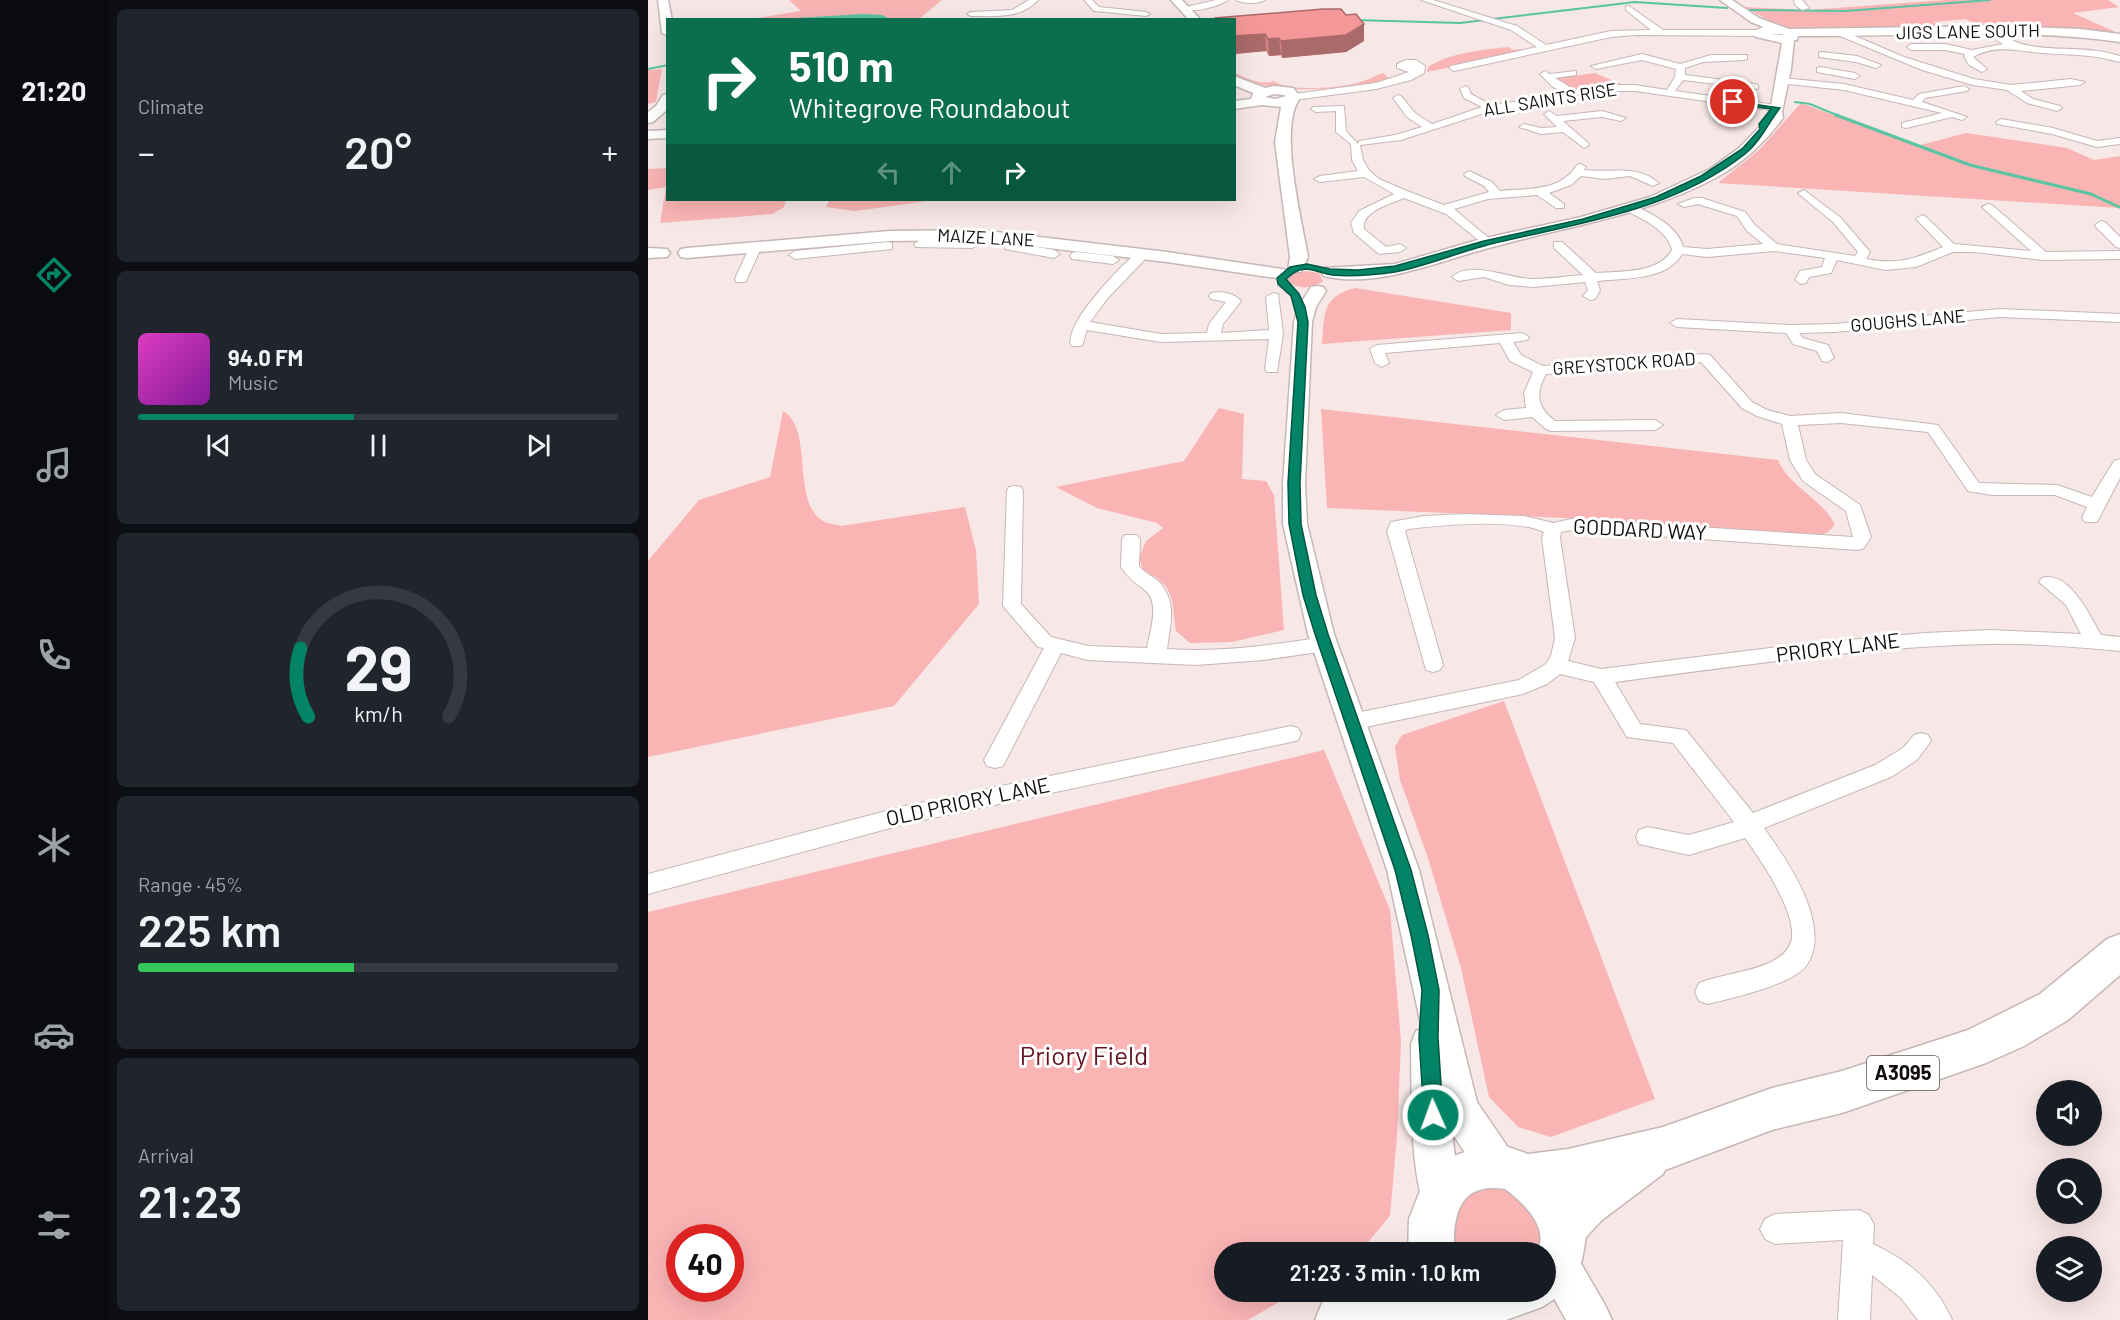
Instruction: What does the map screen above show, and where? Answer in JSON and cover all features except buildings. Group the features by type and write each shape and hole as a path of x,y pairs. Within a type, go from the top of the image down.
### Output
{"main road":[{"name":"A3095","path":"1511,1171 1568,1171 1663,1149 1772,1109 1842,1092 1972,1049 2010,1032 2054,1007 2096,974 2120,951"},
{"name":"A3095","path":"1561,1249 1594,1198 1663,1149"},
{"path":"1429,1235 1452,1181 1469,1170 1511,1171 1551,1201 1561,1249 1547,1295 1515,1317 1485,1314 1466,1302"},
{"path":"1339,1320 1363,1302"},
{"path":"1383,1320 1438,1302"}],"street":[{"path":"663,0 666,20"},
{"path":"967,14 1018,11 1028,7 1034,0"},
{"path":"1088,0 1097,9"},
{"path":"1176,0 1194,18"},
{"path":"1186,9 1224,0"},
{"path":"1240,0 1261,0"},
{"path":"1425,0 1514,28 1544,48"},
{"path":"1307,281 1406,266 1487,243 1585,221 1672,193 1715,172 1744,151 1763,129 1771,125 1776,118 1782,81 1777,37 1725,0"},
{"path":"1798,0 1798,3 1805,8"},
{"path":"1629,8 1632,13 1661,32"},
{"path":"1086,15 1097,9 1148,14"},
{"path":"1755,20 1777,37"},
{"path":"1987,31 2014,45 2035,49 2082,51 2120,59"},
{"name":"JIGS LANE SOUTH","path":"1454,68 1611,34 1661,32 1777,37 1821,34 2044,31 2118,38"},
{"path":"1843,34 1954,75 2010,88 2080,82"},
{"path":"1562,37 1572,42"},
{"path":"1911,47 1946,47 1972,53 2014,45"},
{"path":"1972,53 1968,56 1972,63 1982,69"},
{"path":"1611,73 1592,64 1647,54 1681,72 1755,87"},
{"path":"1822,55 1827,65 1856,76"},
{"path":"1669,93 1681,72 1700,61 1743,57"},
{"path":"1827,65 1857,59 1876,65 1891,66"},
{"path":"1844,87 1856,76 1876,65"},
{"path":"1236,104 1362,88 1411,72"},
{"path":"1573,73 1546,75 1556,85 1574,93"},
{"path":"1237,81 1276,98"},
{"path":"1782,81 1844,87 1916,103 1957,116 1906,125"},
{"name":"ALL SAINTS RISE","path":"1357,143 1397,138 1490,108 1560,99 1574,93 1621,88 1776,110"},
{"path":"2010,88 2030,101 2057,108"},
{"path":"1465,89 1467,96 1490,108"},
{"path":"1916,103 1922,96 1964,89"},
{"path":"1856,104 1878,96"},
{"path":"1276,98 1295,236 1307,281 1294,483 1295,524 1310,595 1351,722 1403,870 1443,1046 1461,1112 1511,1171"},
{"path":"1398,98 1411,116 1430,127"},
{"path":"648,119 661,109 666,101"},
{"path":"1536,102 1584,145"},
{"path":"1316,109 1341,108 1341,132 1357,143 1356,160 1379,183 1444,209 1487,243"},
{"path":"1554,119 1602,114 1621,118"},
{"path":"2001,122 2016,121 2097,144 2119,141"},
{"path":"1524,127 1541,131 1565,129"},
{"path":"648,135 666,134"},
{"path":"1444,209 1467,200 1539,191 1571,180 1580,170 1605,176 1631,173 1653,183"},
{"path":"1320,178 1368,173"},
{"path":"1469,174 1488,184 1497,195"},
{"path":"1539,191 1560,206"},
{"path":"1804,193 1837,220 1864,252 1858,262"},
{"path":"1400,248 1383,251 1358,230 1357,223 1363,213 1403,194"},
{"path":"1684,204 1698,200 1741,214 1751,228 1774,248"},
{"path":"1988,207 1997,217 2028,240 2043,256"},
{"path":"1458,277 1485,273 1509,280 1534,283 1640,273 1657,269 1672,261 1678,250 1676,241 1667,231 1629,208"},
{"path":"1922,219 1951,248"},
{"path":"2102,225 2120,244"},
{"path":"920,244 945,239 972,244"},
{"name":"MAIZE LANE","path":"687,253 945,239 1036,245 1102,255 1143,254 1307,281"},
{"path":"795,255 859,244 888,246"},
{"path":"1009,246 1036,245 1054,254"},
{"path":"1558,246 1591,277 1594,291 1590,296"},
{"path":"741,279 755,248"},
{"path":"1678,250 1707,253 1774,248 1885,266 1912,264 1951,248 1974,248 2043,256 2120,255"},
{"path":"1077,343 1077,334 1089,313 1143,254"},
{"path":"1076,256 1102,255"},
{"path":"1801,280 1804,274 1827,270 1833,257"},
{"path":"1213,338 1216,324 1234,301 1216,296"},
{"path":"1272,369 1276,334 1273,297"},
{"name":"GOUGHS LANE","path":"1677,323 1695,322 1790,329 1834,328 2000,313 2120,318"},
{"path":"1082,325 1161,338 1213,338 1276,334"},
{"path":"1790,329 1798,340 1823,348 1827,358"},
{"path":"1382,363 1377,349 1522,337"},
{"name":"GREYSTOCK ROAD","path":"1504,338 1515,358 1541,370 1705,358 1747,405 1761,413 1789,421"},
{"path":"1541,370 1529,395 1536,412 1551,426 1655,425"},
{"path":"1504,415 1536,412"},
{"path":"1789,421 1841,418 1879,424 1932,428 1941,437 1974,487 1992,490 2058,490 2093,511 2120,464"},
{"name":"GODDARD WAY","path":"1558,666 1564,651 1564,638 1551,538 1553,529 1571,524 1858,544 1862,537 1854,509 1809,477 1798,460 1789,421"},
{"path":"1016,491 1012,606 1045,642 1088,653 1196,658 1264,653 1325,644"},
{"path":"1432,665 1396,531 1397,526 1416,521 1514,520 1537,523 1553,529"},
{"path":"1131,539 1130,567 1140,579 1153,587 1163,608 1156,655"},
{"path":"2048,582 2073,601 2094,641"},
{"name":"PRIORY LANE","path":"1558,666 1601,676 1918,640 1994,636 2120,644"},
{"path":"995,760 1055,645"},
{"path":"1351,722 1523,687 1546,677 1558,666"},
{"path":"1601,676 1634,731 1679,736 1751,825 1767,849 1802,915 1803,943 1799,956 1787,966 1708,992"},
{"name":"OLD PRIORY LANE","path":"648,884 905,815 1292,734"},
{"path":"1647,837 1689,845 1751,825 1883,771 1910,754 1922,741"},
{"path":"1429,1235 1434,1100 1428,1038 1431,990"},
{"path":"1775,1229 1859,1225 1854,1320"},
{"path":"1561,1249 1590,1320"},
{"path":"1858,1253 1887,1265 1901,1275 1926,1303 1936,1320"}],"green space":[{"path":"789,0 942,0 920,18 757,18 801,11"},
{"path":"1946,0 2108,0 2119,7 2073,13 2120,34 1981,26 1965,19 1934,22 1944,30 1826,33 1785,26 1745,7 1808,10"},
{"path":"1509,47 1512,50 1527,51 1427,72 1428,67 1446,58 1468,52"},
{"path":"662,69 656,102 648,104 648,70"},
{"path":"1236,73 1259,82 1274,81 1301,88 1349,85 1383,73 1390,79 1351,86 1312,89 1292,89 1254,83 1236,77"},
{"path":"1595,73 1628,87 1572,90 1552,79"},
{"path":"1801,103 1917,146 1966,133 2067,148 2094,160 2120,156 2120,208 1718,183 1759,150"},
{"path":"666,168 666,187 648,190 648,169"},
{"path":"666,187 666,201 786,201 784,207 772,214 660,223"},
{"path":"829,201 928,201 855,211 826,207"},
{"path":"1305,271 1319,273 1323,281 1315,286 1306,287 1296,286 1288,281 1292,274"},
{"path":"1355,288 1511,313 1511,330 1322,344 1325,315 1330,302 1336,296"},
{"path":"1219,408 1244,414 1242,479 1266,481 1274,495 1284,630 1232,642 1190,643 1176,631 1172,601 1167,588 1143,570 1139,558 1146,541 1163,528 1157,523 1097,508 1056,487 1184,461"},
{"path":"1321,409 1778,460 1790,478 1822,507 1835,525 1828,532 1816,537 1566,518 1327,508"},
{"path":"783,411 792,420 798,433 804,482 813,512 825,522 841,526 965,507 976,550 979,604 894,706 648,757 648,561 699,500 770,477"},
{"path":"1504,701 1655,1099 1551,1137 1518,1127 1489,1097 1461,968 1427,855 1400,780 1395,747 1402,735"},
{"name":"Priory Field","path":"1324,750 1390,910 1401,1042 1397,1136 1390,1216 1369,1241 1214,1242 1214,1302 1279,1302 1248,1320 648,1320 648,912"},
{"path":"1486,1187 1508,1190 1522,1196 1532,1209 1543,1242 1455,1242 1455,1222 1458,1213 1468,1198"}],"shaded area":[{"path":"863,14 882,15 888,18 796,18"}],"waterway":[{"path":"1750,10 1846,11 1990,0"},
{"path":"1355,20 1460,23 1635,2 1727,8"},
{"path":"648,69 666,65"},
{"path":"1795,102 1810,104 1839,116"},
{"path":"1836,115 1970,165 2091,194 2119,207"}],"route":[{"path":"1433,1115 1434,1100 1428,1038 1431,990 1419,935 1403,870 1321,634 1295,524 1294,483 1303,322 1295,294 1281,282 1281,278 1286,272 1307,266 1318,267 1330,272 1358,273 1396,269 1451,252 1585,221 1658,199 1715,172 1744,151 1752,144 1763,129 1762,126 1769,114 1775,112 1776,108 1733,102"}]}
